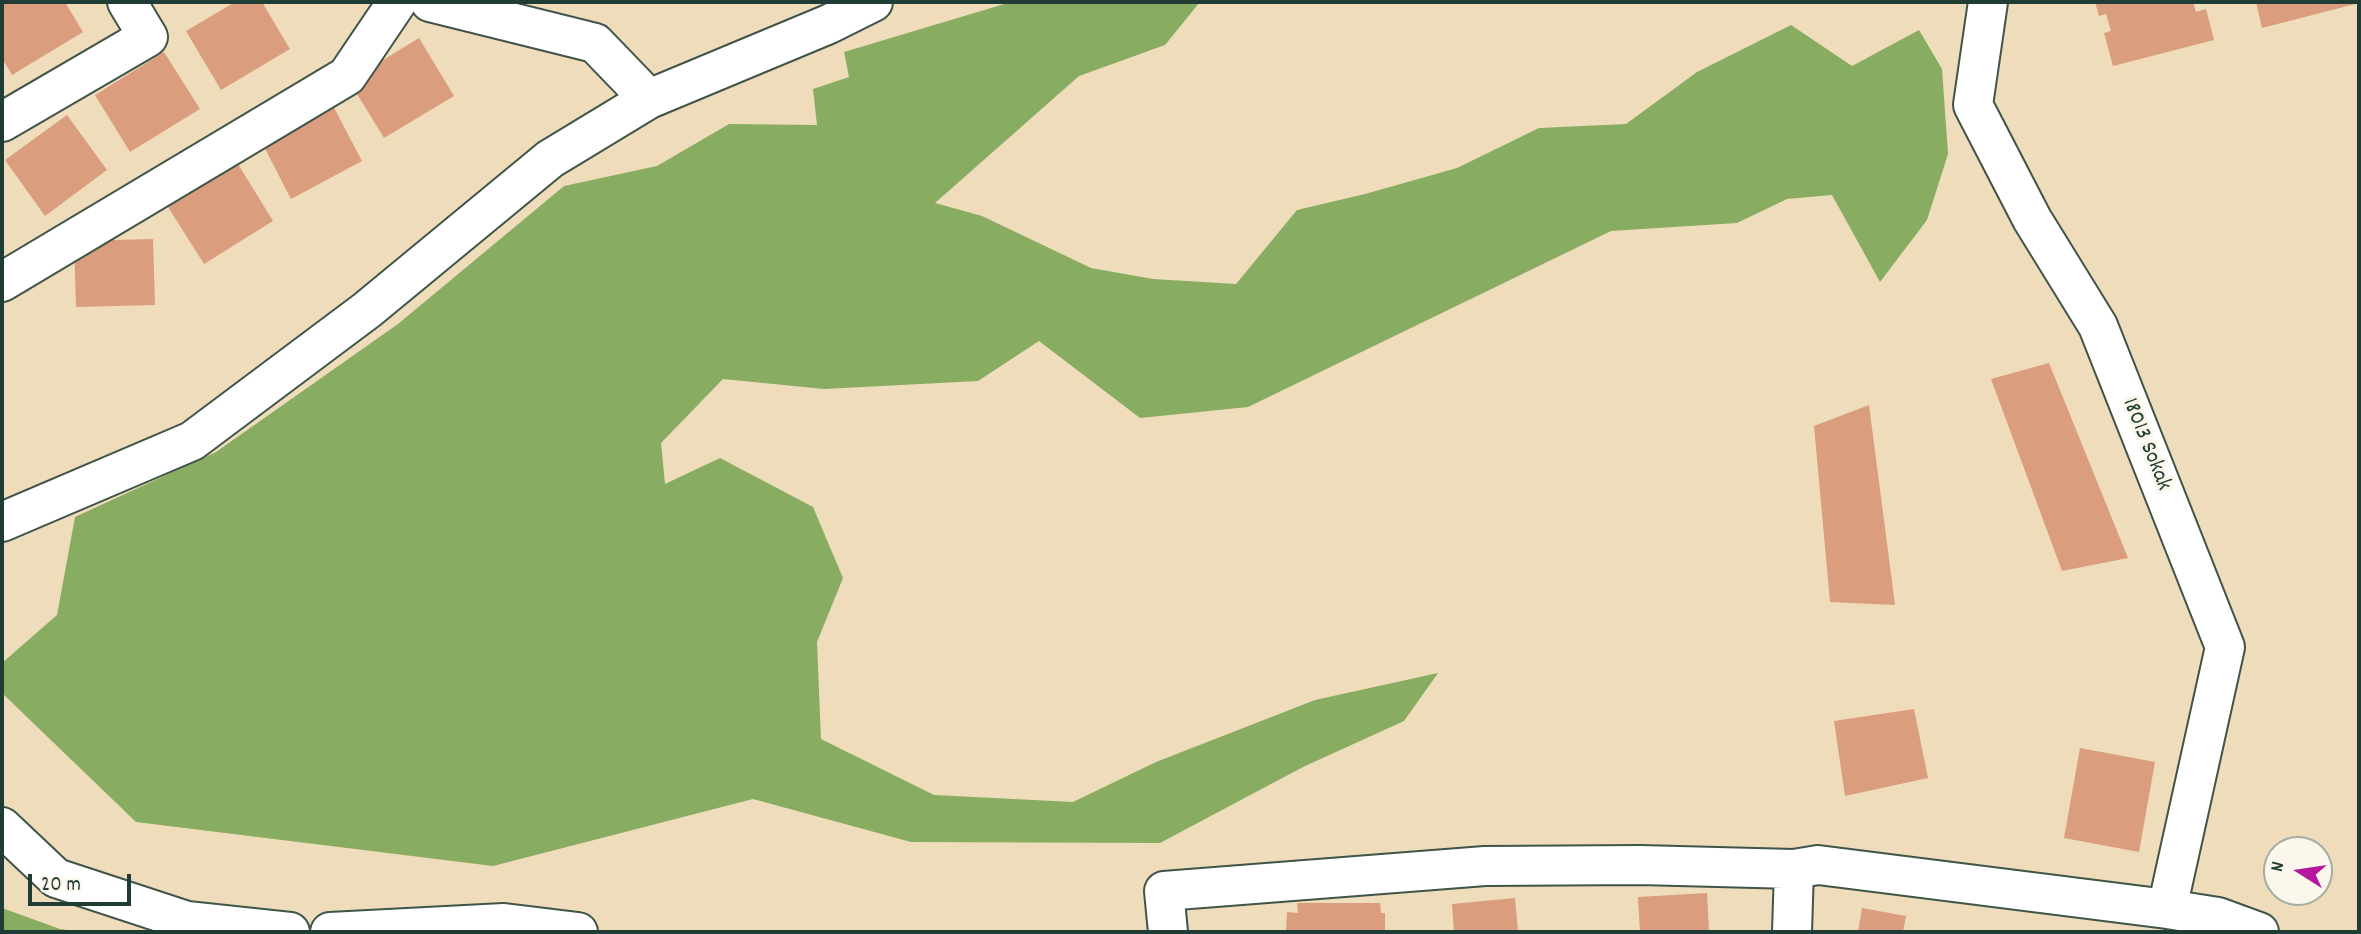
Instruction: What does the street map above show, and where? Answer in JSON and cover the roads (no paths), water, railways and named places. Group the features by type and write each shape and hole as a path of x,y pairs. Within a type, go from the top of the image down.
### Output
{"street":[{"path":"2,122 148,37 127,2"},
{"path":"2,282 347,76 397,2"},
{"path":"430,2 595,43 649,99"},
{"path":"2,522 192,441 367,310 550,159 649,99 831,23 873,2"},
{"name":"18013 Sokak","path":"1988,2 1973,104 2032,219 2098,326 2225,647 2167,909"},
{"path":"2,827 56,878 187,921 290,932"},
{"path":"1168,932 1164,891 1485,866 1640,865 1794,869 1818,865 2167,909 2218,917 2259,932"},
{"path":"1792,932 1794,869"},
{"path":"330,932 504,923 578,932"}]}
